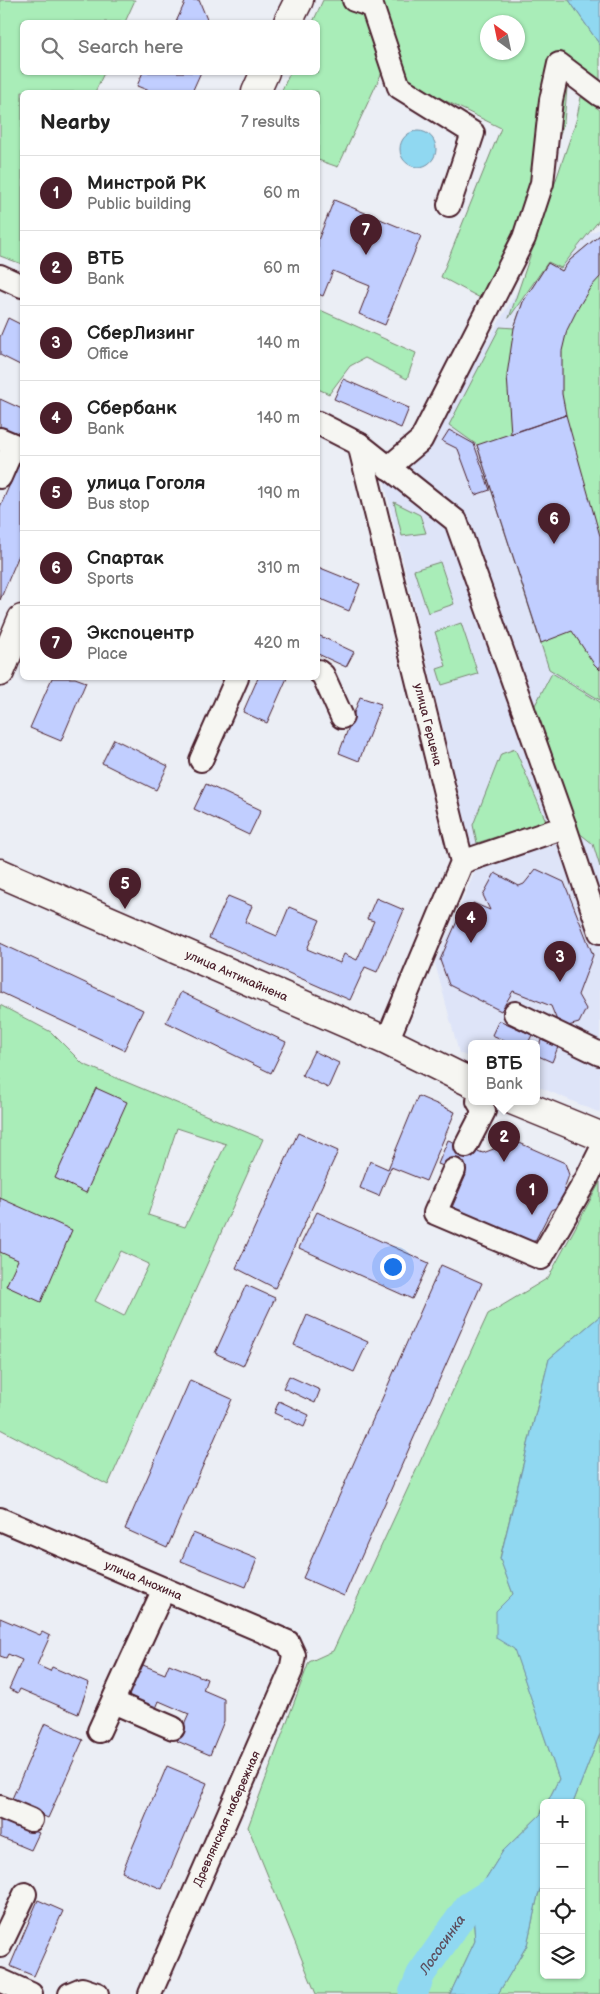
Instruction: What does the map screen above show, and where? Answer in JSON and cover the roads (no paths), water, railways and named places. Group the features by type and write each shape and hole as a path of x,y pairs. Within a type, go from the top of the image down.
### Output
{"main road":[{"path":"289,20 299,0"},
{"path":"257,90 264,75"},
{"path":"3,659 20,623"},
{"name":"улица Антикайнена","path":"0,872 387,1042 468,1087"},
{"path":"524,1105 600,1136"}],"street":[{"path":"354,0 372,6 399,88 473,133 449,205"},
{"path":"388,468 421,440 524,238 542,184 551,100 559,64 600,95"},
{"path":"0,276 20,285"},
{"path":"320,424 359,444 456,521 565,827 600,932"},
{"path":"0,439 14,445 0,476"},
{"name":"улица Герцена","path":"359,444 457,872"},
{"path":"320,673 342,717"},
{"path":"202,760 236,680"},
{"path":"387,1042 457,872 565,827"},
{"path":"515,1013 600,1054"},
{"path":"466,1146 484,1111 481,1105"},
{"path":"454,1170 435,1213 540,1258 600,1152"},
{"name":"улица Анохина","path":"0,1520 288,1642"},
{"path":"99,1731 164,1590"},
{"name":"Древлянская набережная","path":"150,1994 291,1671 294,1655 288,1642"},
{"path":"113,1702 173,1728"},
{"path":"0,1807 31,1820"},
{"path":"0,1946 25,1894"},
{"path":"1,1983 31,1994"},
{"path":"70,1994 82,1989 97,1994"}],"water":[{"path":"569,0 600,0 600,45"},
{"path":"418,131 425,132 431,136 435,142 435,156 431,162 425,166 418,167 411,166 405,162 401,156 400,149 401,142 405,136 411,132"},
{"path":"600,1316 600,1734 575,1799 549,1799 559,1779 514,1649 496,1638 496,1611 513,1594 500,1559 549,1359"},
{"path":"540,1815 540,1890 527,1945 498,1994 450,1994 475,1941 473,1912 468,1907 503,1851"}],"waterway":[{"name":"Лососинка","path":"413,1994 421,1974 468,1907 501,1886"}],"place":[{"name":"Экспоцентр","path":"366,255"},
{"name":"Спартак","path":"554,544"},
{"name":"улица Гоголя","path":"125,909"},
{"name":"Сбербанк","path":"471,943"},
{"name":"СберЛизинг","path":"560,982"},
{"name":"ВТБ","path":"504,1162"},
{"name":"Минстрой РК","path":"532,1215"}]}
